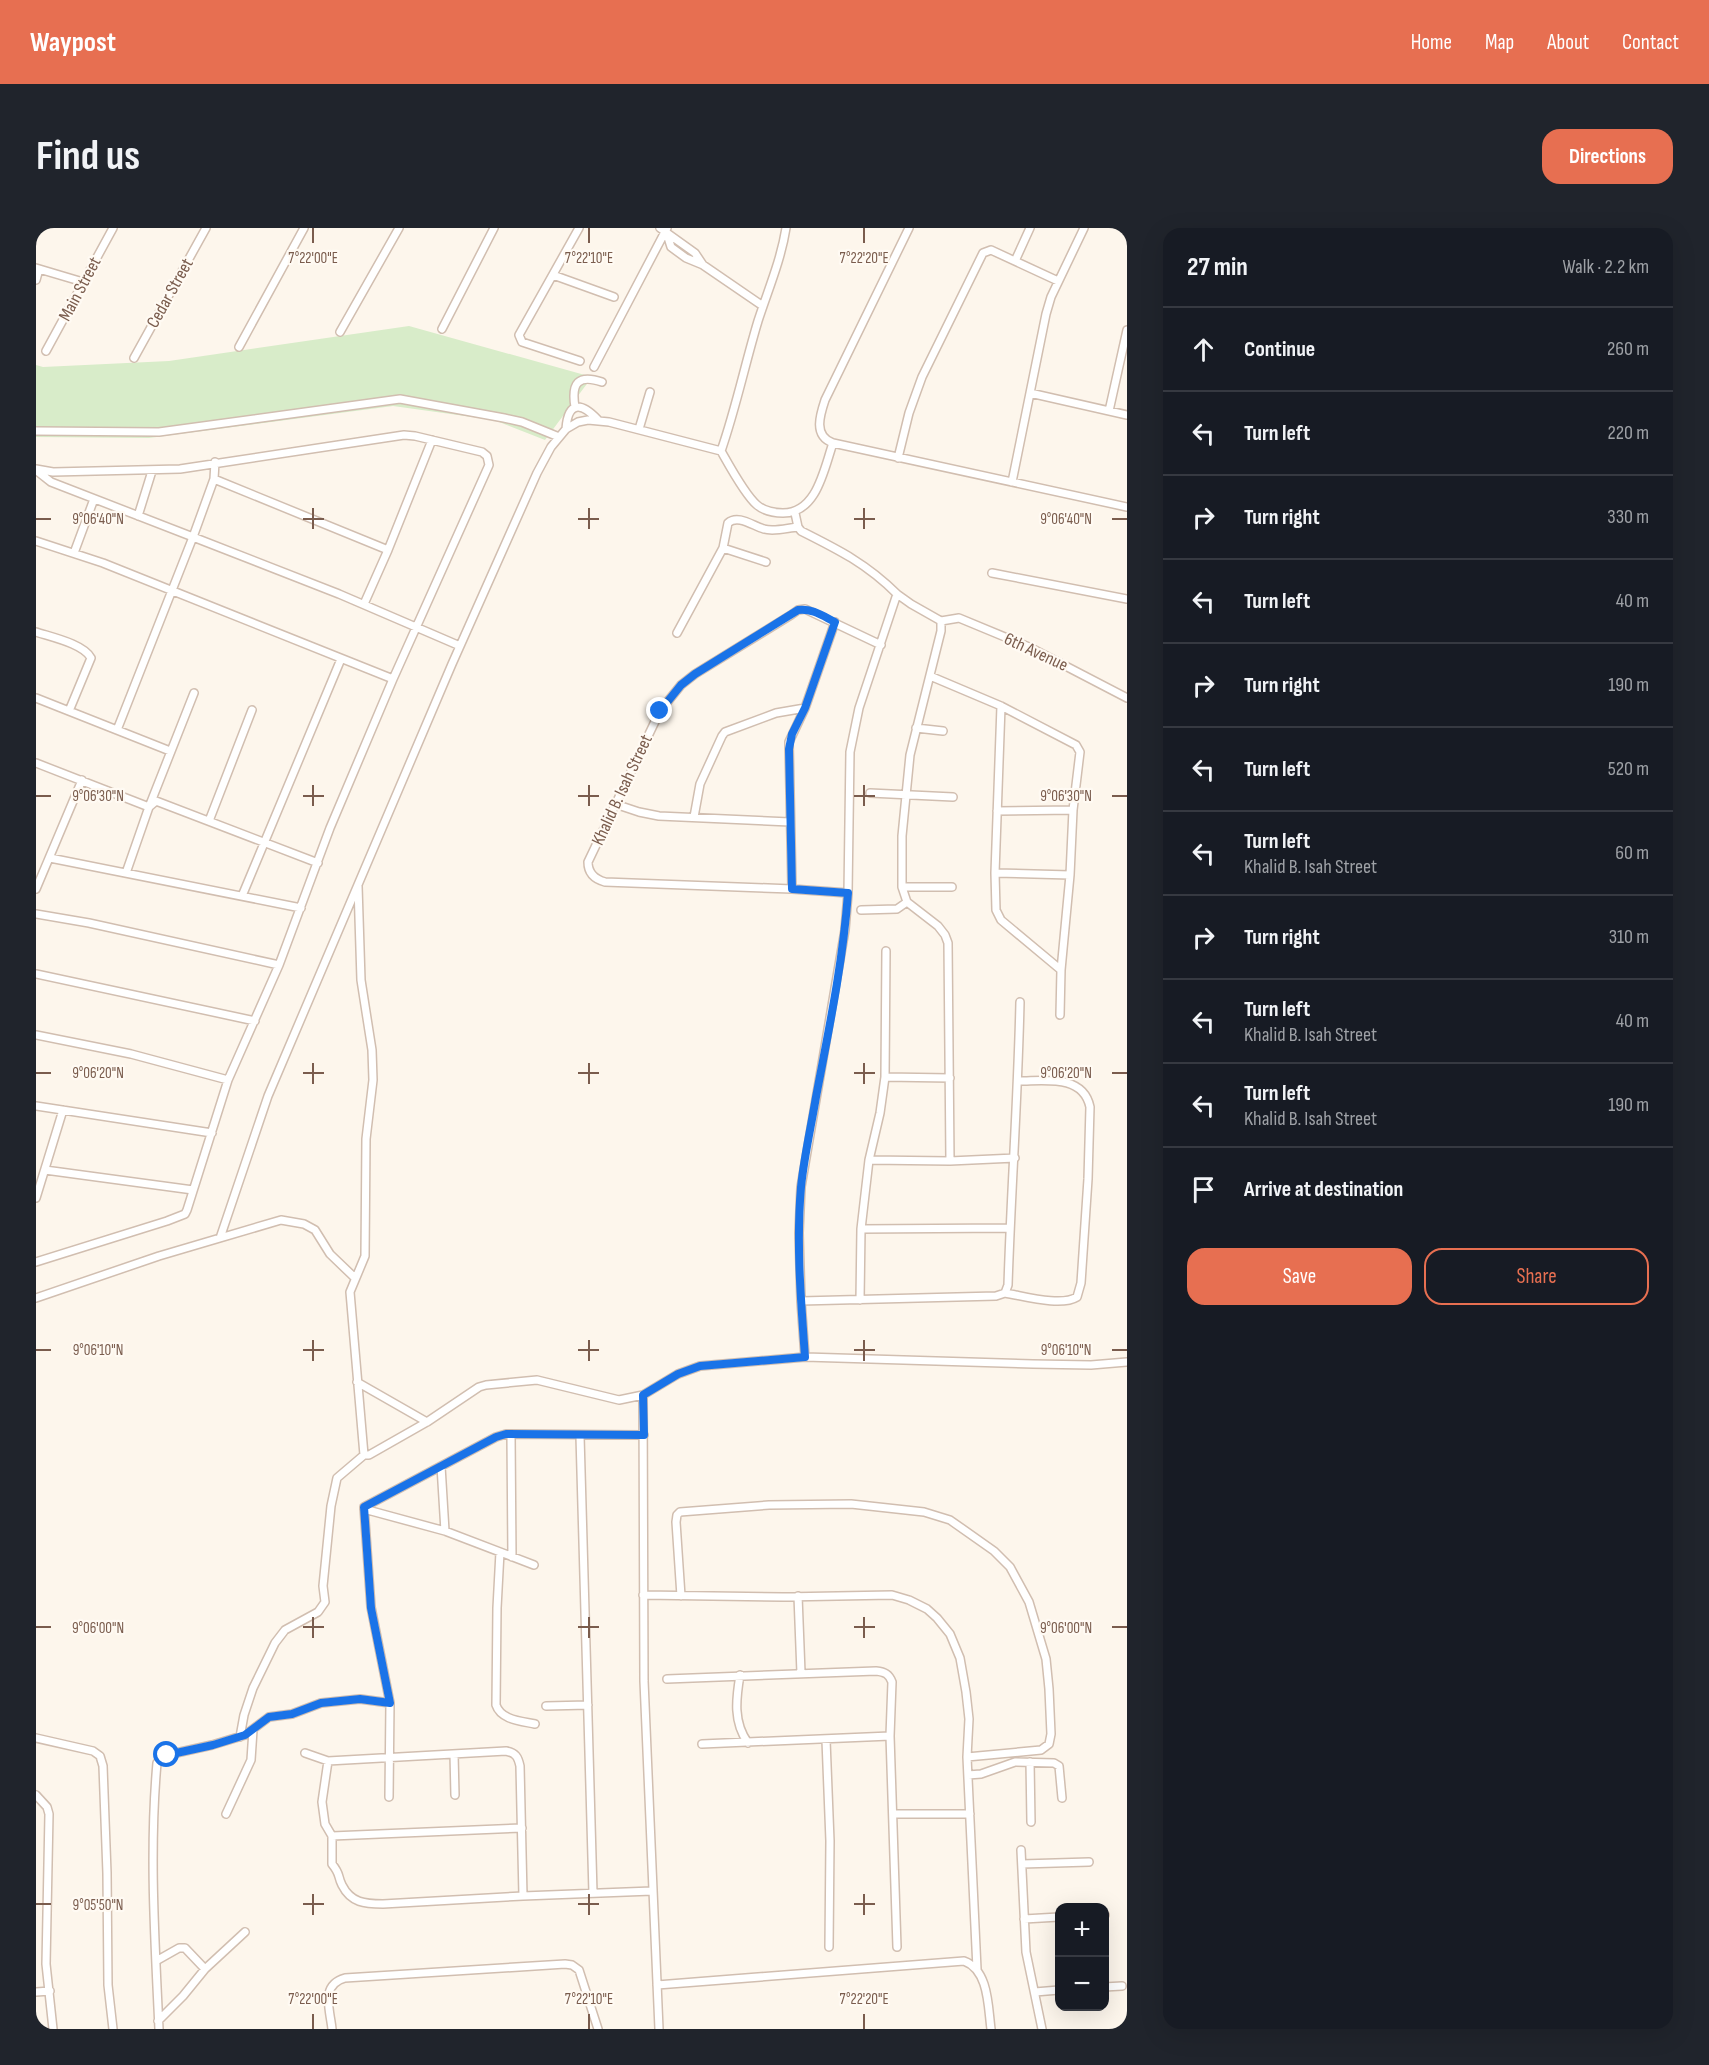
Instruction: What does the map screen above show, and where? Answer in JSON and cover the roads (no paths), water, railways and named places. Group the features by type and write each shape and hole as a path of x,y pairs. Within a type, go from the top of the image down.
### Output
{"street":[{"name":"Main Street","path":"46,351 113,228"},
{"name":"Cedar Street","path":"134,358 206,228"},
{"path":"239,347 304,228"},
{"path":"340,332 399,228"},
{"path":"442,329 494,228"},
{"path":"579,228 519,335 519,339 522,342 580,361"},
{"path":"721,451 731,423 763,306 783,248 786,228"},
{"path":"909,228 825,400 819,426 824,438 833,443 898,458 1127,507"},
{"path":"1015,261 1030,228"},
{"path":"1012,482 1041,333 1058,281 1084,228"},
{"path":"664,229 671,247 686,258 703,265 763,306"},
{"path":"594,367 664,229"},
{"path":"898,458 909,413 922,377 983,253 991,250 1058,281"},
{"path":"36,279 37,269 84,282"},
{"path":"553,275 614,297"},
{"path":"1109,411 1127,330"},
{"path":"575,407 573,391 578,383 592,378 603,382"},
{"path":"639,429 650,392"},
{"path":"1030,393 1127,415"},
{"path":"36,431 159,432 400,399 522,422 559,437"},
{"path":"566,429 567,417 575,407 588,409 597,420"},
{"path":"220,1238 268,1096 460,646 537,473 551,447 566,429 579,422 597,420 721,451 757,505 771,512 795,513 807,504 816,492 833,443"},
{"path":"36,470 53,472 180,469 404,435 482,452 487,456 489,465 393,679 330,828 279,965 228,1080 187,1210 181,1216 36,1262"},
{"path":"364,604 432,440"},
{"path":"117,730 194,537 214,480 215,462"},
{"path":"36,470 51,482 364,604 460,646"},
{"path":"138,516 152,471"},
{"path":"214,480 388,550"},
{"path":"74,553 94,499"},
{"path":"795,513 801,531 859,561 897,594 941,621 941,632 910,754 902,836 902,887 908,902 938,926 948,943 950,1161"},
{"path":"677,633 723,548 728,523 734,519 765,529 798,527"},
{"path":"36,541 103,563 393,679"},
{"path":"723,548 766,562"},
{"path":"992,573 1127,599"},
{"path":"805,1357 799,1233 801,1187 840,966 848,893 850,752 859,708 897,594"},
{"name":"Khalid B. Isah Street","path":"848,893 597,880 588,869 588,862 660,711 681,685 695,674 798,610 813,611 881,645"},
{"name":"6th Avenue","path":"941,621 959,618 1029,646 1127,698"},
{"path":"792,889 789,742 805,708 835,622"},
{"path":"36,632 79,647 90,654 91,658 69,711"},
{"path":"242,896 342,659"},
{"path":"930,676 1000,706 1076,746 1080,752 1073,810 1060,1015"},
{"path":"126,873 149,807 194,693"},
{"path":"36,698 170,752"},
{"path":"1000,706 995,873 997,915 1062,970"},
{"path":"693,817 700,784 725,732 776,713 805,708"},
{"path":"209,821 252,710"},
{"path":"916,728 943,731"},
{"path":"36,763 149,807"},
{"path":"36,889 82,780"},
{"path":"870,793 953,797"},
{"path":"149,807 156,801 318,863"},
{"path":"615,804 659,816 790,822"},
{"path":"997,811 1073,810"},
{"path":"50,858 301,908"},
{"path":"995,873 1070,875"},
{"path":"358,884 361,980 372,1050 373,1080 366,1139 366,1249 363,1264 350,1292 364,1455"},
{"path":"902,887 952,887"},
{"path":"861,910 897,909 908,902"},
{"path":"36,914 88,923 279,965"},
{"path":"860,1300 861,1229 869,1160 880,1113 885,1077 886,951"},
{"path":"36,974 255,1021"},
{"path":"1005,1293 1008,1285 1015,1158 1020,1002"},
{"path":"36,1035 131,1054 228,1080"},
{"path":"885,1077 950,1078"},
{"path":"801,1301 996,1296 1005,1293 1070,1302 1077,1298 1081,1283 1088,1179 1090,1107 1088,1099 1082,1090 1062,1081 1018,1081"},
{"path":"36,1106 212,1133"},
{"path":"36,1198 63,1110"},
{"path":"869,1160 950,1161 1015,1158"},
{"path":"45,1170 194,1190"},
{"path":"36,1298 159,1256 281,1220 304,1224 315,1230 330,1254 355,1278"},
{"path":"861,1229 1010,1228"},
{"path":"240,1737 253,1688 275,1643 285,1630 323,1608 331,1506 338,1478 364,1455 369,1455 427,1422 479,1387 537,1380 615,1400 643,1395 678,1374 700,1366 805,1357 1091,1365 1127,1362"},
{"path":"357,1382 427,1422"},
{"path":"643,1395 646,1751 659,2029"},
{"path":"511,1435 512,1557"},
{"path":"389,1797 390,1703 371,1608 364,1507 496,1437 644,1435"},
{"path":"580,1436 593,1893"},
{"path":"441,1466 445,1531"},
{"path":"681,1596 676,1522 680,1512 769,1505 851,1504 924,1512 950,1520 994,1551 1010,1567 1020,1583 1036,1620 1046,1659 1049,1689 1051,1734 1048,1744 1041,1750 967,1757"},
{"path":"364,1509 445,1531 534,1565"},
{"path":"500,1552 497,1608 497,1710 510,1718 535,1724"},
{"path":"643,1595 892,1595 909,1599 927,1609 945,1625 955,1644 964,1676 969,1719 967,1757 977,1970"},
{"path":"798,1596 801,1673"},
{"path":"667,1679 876,1671 890,1676 892,1682 890,1736 897,1947"},
{"path":"740,1675 737,1713 743,1735 748,1743"},
{"path":"159,2025 153,1898 157,1763 167,1755 240,1737 269,1717 292,1714 321,1703 360,1699 390,1703"},
{"path":"546,1706 588,1705"},
{"path":"226,1814 250,1760 253,1730"},
{"path":"702,1744 890,1736"},
{"path":"36,1738 93,1751 100,1756 103,1766 108,1985 113,2029"},
{"path":"826,1740 830,1841 829,1947"},
{"path":"305,1754 328,1761 506,1751 514,1753 519,1758 523,1896"},
{"path":"454,1754 455,1795"},
{"path":"328,1761 322,1802 326,1824 332,1836 332,1864 340,1874 340,1883 348,1895 360,1903 383,1904 652,1892"},
{"path":"968,1775 981,1774 1015,1762 1057,1764 1062,1798"},
{"path":"1030,1762 1031,1822"},
{"path":"36,1795 47,1807 49,1814 46,1964 53,2029"},
{"path":"893,1814 970,1814"},
{"path":"332,1836 522,1828"},
{"path":"1022,1850 1026,1952 1042,2029"},
{"path":"1022,1864 1089,1862"},
{"path":"1024,1919 1055,1917"},
{"path":"159,2025 205,1969 245,1932"},
{"path":"156,1961 179,1948 185,1948 205,1969"},
{"path":"657,1985 956,1961 972,1964 977,1970 986,1991 991,2029"},
{"path":"332,2029 329,1990 338,1980 565,1964 572,1965 579,1970 598,2029"},
{"path":"1109,1987 1122,1986"},
{"path":"1035,1992 1055,1990"},
{"path":"36,1992 50,1991"}]}
